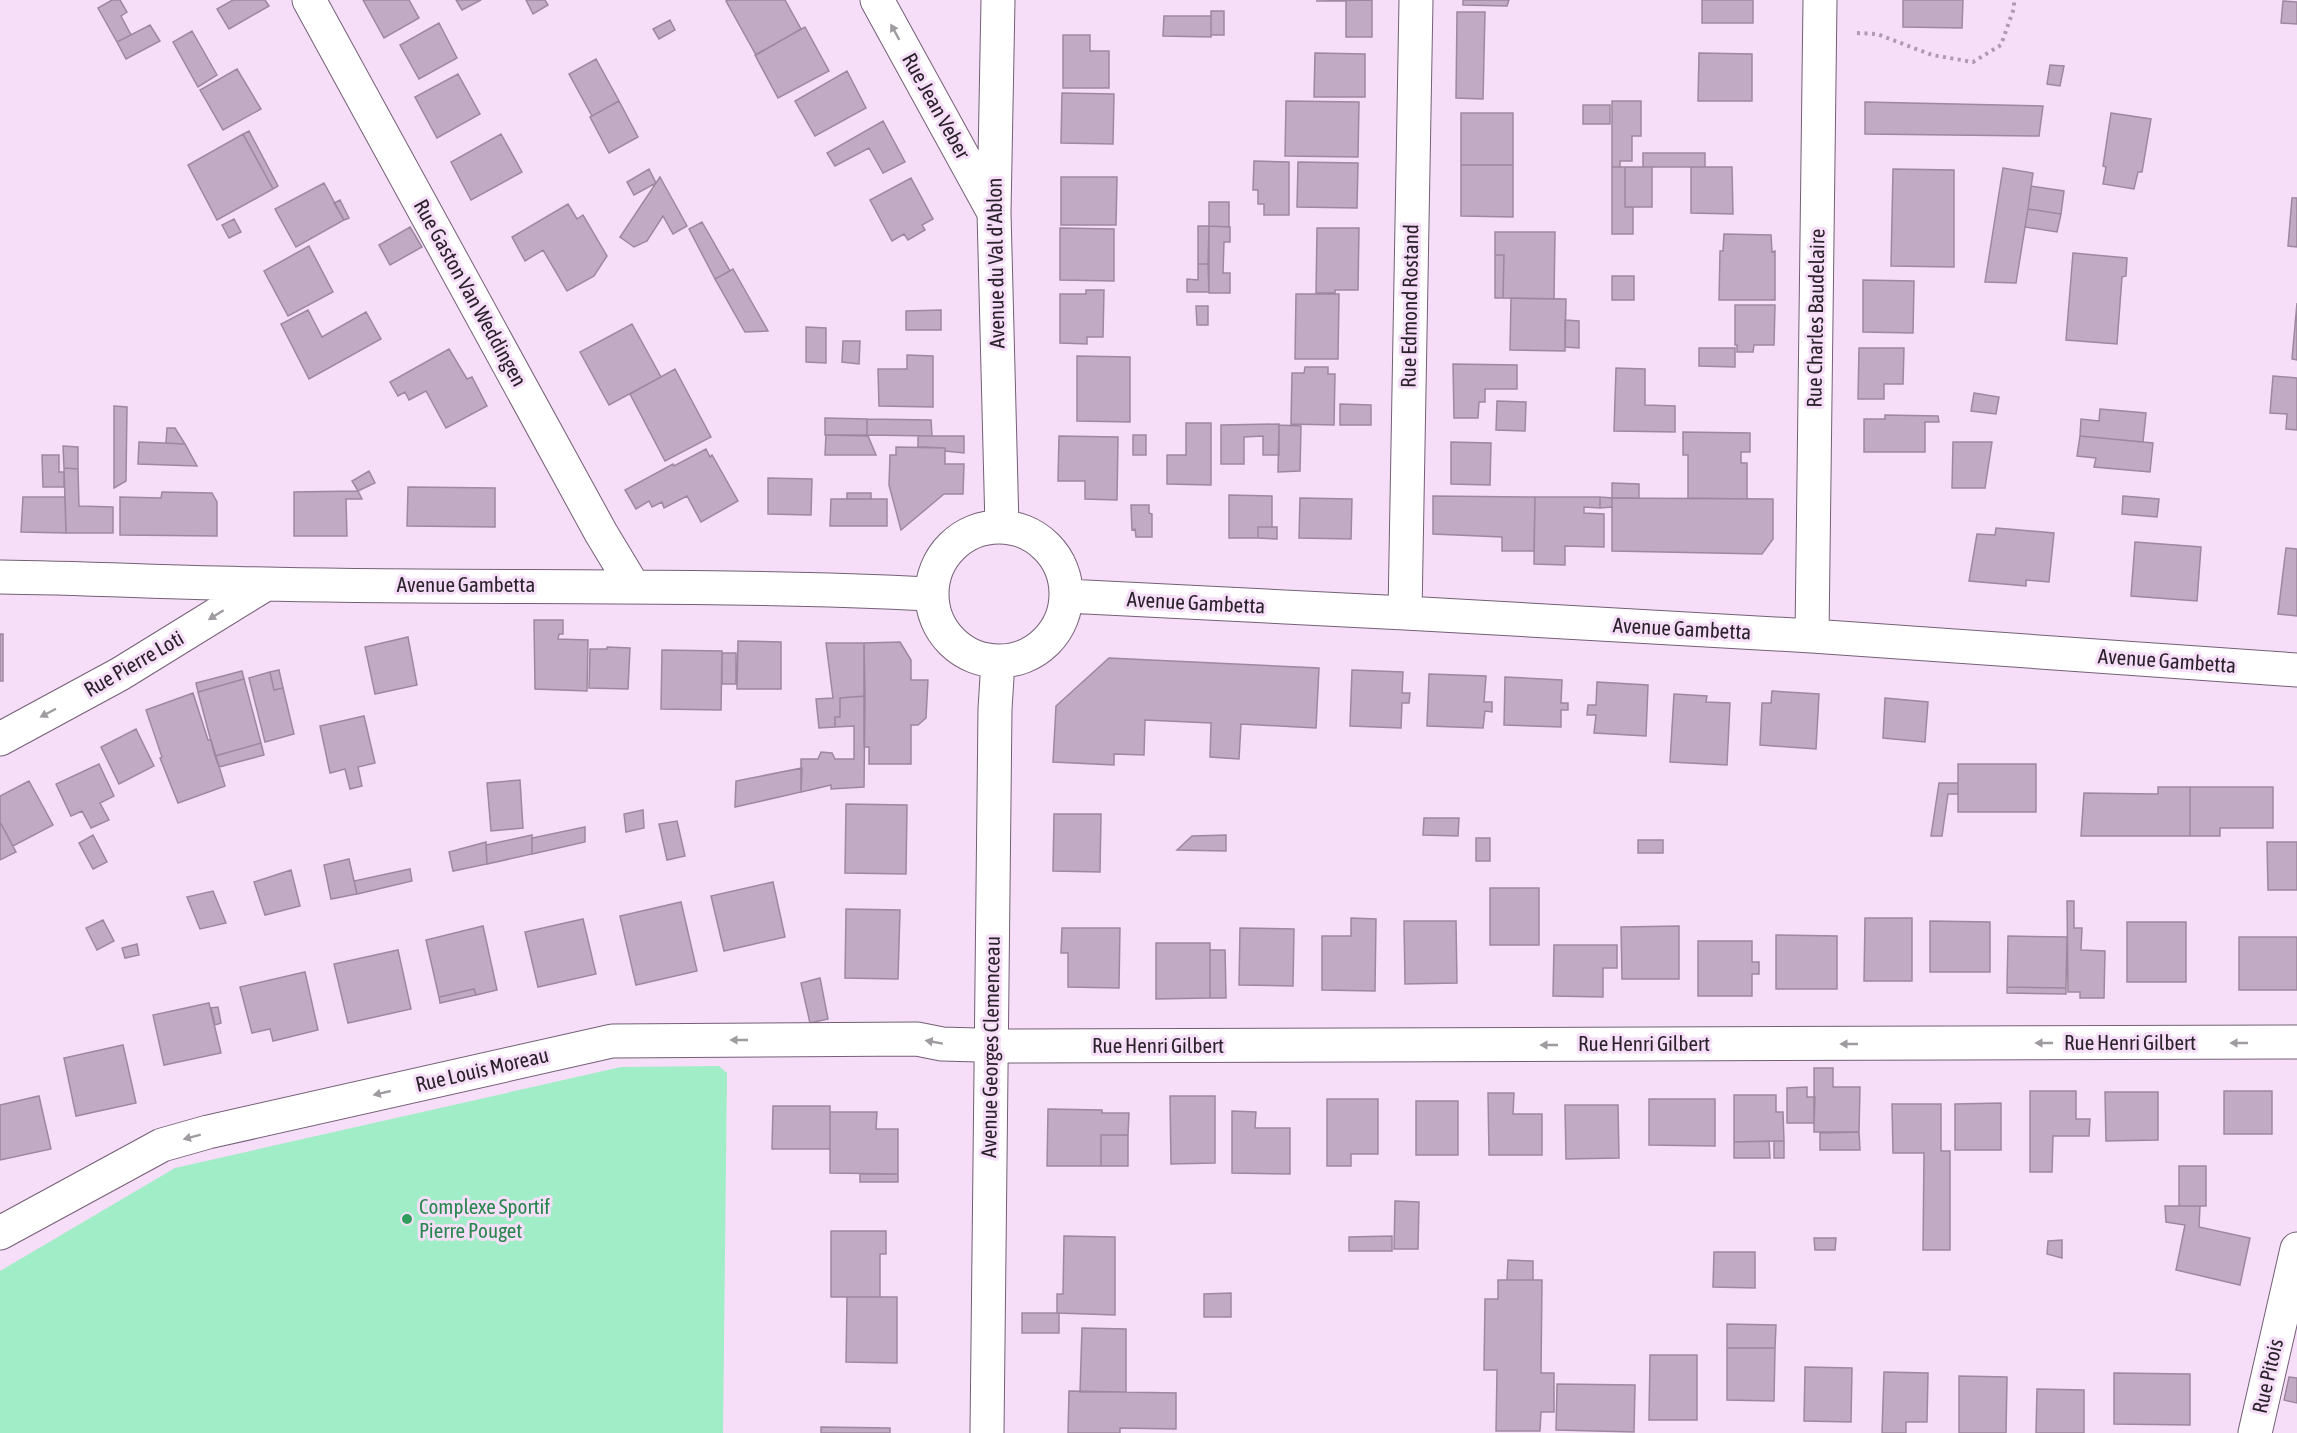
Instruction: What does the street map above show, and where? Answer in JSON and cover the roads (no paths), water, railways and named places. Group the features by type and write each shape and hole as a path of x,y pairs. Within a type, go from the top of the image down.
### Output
{"street":[{"name":"Rue Gaston Van Weddingen","path":"309,0 601,533 633,586"},
{"name":"Rue Jean Veber","path":"877,0 994,212"},
{"name":"Avenue du Val d'Ablon","path":"998,0 994,212 1002,527"},
{"name":"Rue Edmond Rostand","path":"1405,613 1416,0"},
{"name":"Rue Charles Baudelaire","path":"1812,636 1820,16"},
{"path":"1002,527 1022,531 1041,541 1055,557 1064,576 1066,596 1062,616 1052,635 1037,649 1019,658 998,661 977,658 959,648 945,633 935,614 932,594 936,572 945,554 961,539 980,529 1002,527"},
{"name":"Avenue Gambetta","path":"0,577 266,584 633,586 932,594"},
{"name":"Rue Pierre Loti","path":"0,739 120,674 266,584"},
{"name":"Avenue Gambetta","path":"1066,596 1812,636 2297,670"},
{"name":"Avenue Georges Clemenceau","path":"987,1433 995,709 998,661"},
{"name":"Rue Louis Moreau","path":"0,1233 162,1145 208,1132 612,1041 917,1039 942,1044 992,1046"},
{"name":"Rue Henri Gilbert","path":"992,1046 2297,1042"},
{"name":"Rue Pitois","path":"2255,1433 2297,1249"}],"place":[{"name":"Complexe Sportif Pierre Pouget","path":"407,1219"}]}
